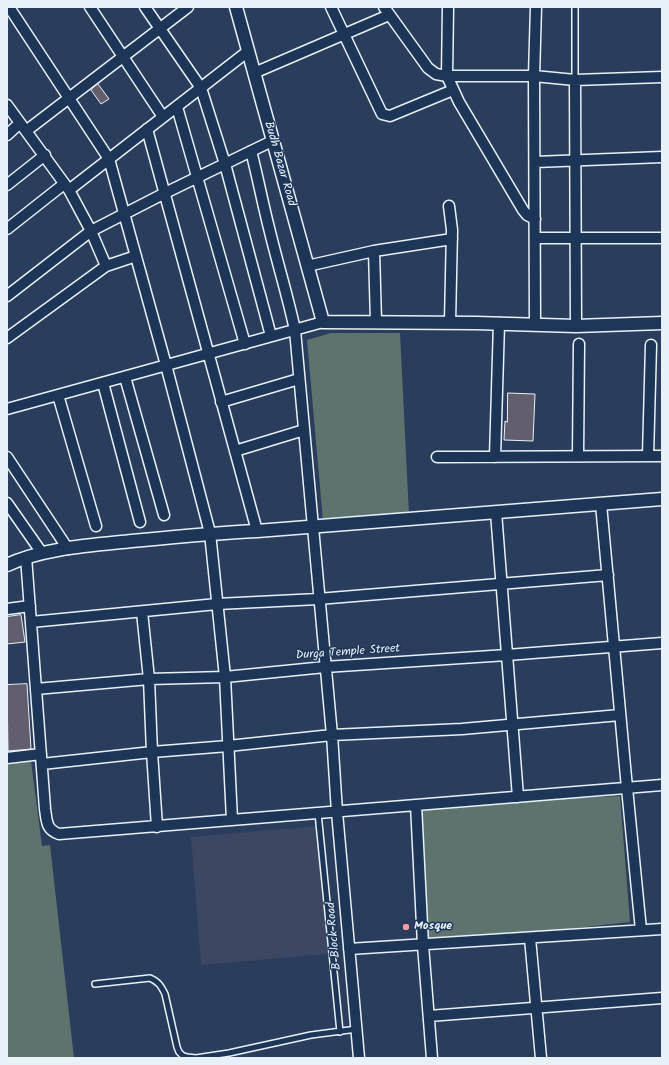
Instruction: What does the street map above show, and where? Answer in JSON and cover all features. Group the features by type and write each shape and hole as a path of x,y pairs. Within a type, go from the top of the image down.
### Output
{"street":[{"path":"9,7 109,159 123,215 166,365 210,533 225,677 232,820"},
{"path":"90,7 163,117"},
{"path":"145,7 201,88 225,164 272,336"},
{"path":"7,135 23,127 69,98 188,7"},
{"name":"Budh Bazar Road","path":"236,7 323,322"},
{"path":"331,7 380,112 390,116 452,90"},
{"path":"448,7 447,76 452,90 526,215 535,219"},
{"path":"535,325 534,76 536,7"},
{"path":"254,73 344,35 387,11 428,68 436,74 447,76 534,76 575,80 662,77"},
{"path":"7,229 66,187 109,159 248,52"},
{"path":"575,80 576,326"},
{"path":"7,105 45,155 66,187 91,231 106,266"},
{"path":"177,107 245,344"},
{"path":"148,129 257,531"},
{"path":"7,296 91,231 272,141"},
{"name":"B Block Road","path":"251,151 260,183 269,231 287,293 295,330 318,599 332,735 337,812 359,1058"},
{"path":"7,185 45,155"},
{"path":"535,162 662,157"},
{"path":"448,206 452,230 450,322"},
{"path":"535,238 662,238"},
{"path":"307,266 374,251 452,240"},
{"path":"374,251 376,322"},
{"path":"7,338 106,266 136,256"},
{"path":"7,409 323,322 450,322 576,326 662,323"},
{"path":"496,457 499,323"},
{"path":"578,456 579,344"},
{"path":"648,456 651,345"},
{"path":"125,377 164,514"},
{"path":"221,402 299,379"},
{"path":"103,383 140,522"},
{"path":"58,395 96,526"},
{"path":"235,451 304,430"},
{"path":"437,458 662,456"},
{"path":"7,457 68,549"},
{"path":"8,563 42,553 68,549 210,533 312,527 662,499"},
{"path":"7,503 42,553"},
{"path":"601,504 627,788 642,930"},
{"path":"496,512 518,797"},
{"path":"26,557 45,809 49,828 53,832 59,834 157,827 662,785"},
{"path":"31,622 217,604 318,599 608,575"},
{"path":"7,609 30,606"},
{"path":"142,612 149,679 157,827"},
{"name":"Durga Temple Street","path":"36,689 149,679 225,677 325,667 662,643"},
{"path":"7,758 41,759 152,752 332,735 462,729 620,715"},
{"path":"416,805 423,945 432,1058"},
{"path":"349,949 662,929"},
{"path":"530,938 541,1058"},
{"path":"429,1016 662,998"}],"lane":[{"path":"575,7 575,80"},
{"path":"318,813 340,1032"},
{"path":"95,984 145,978 150,978 157,981 162,986 165,994 177,1047 179,1052 187,1057 196,1058 229,1053 279,1041 356,1029"}],"shaded area":[{"path":"318,826 328,954 201,965 191,837"}],"green space":[{"path":"331,333 400,333 409,515 323,521 307,340"},
{"path":"31,761 42,846 50,845 74,1058 7,1058 7,764"},
{"path":"620,796 630,922 423,945 416,805"}],"building":[{"path":"98,84 109,99 101,104 91,90"},
{"path":"508,393 535,394 533,441 504,440 505,421 507,422"},
{"path":"21,615 25,642 7,644 7,617"},
{"path":"27,684 31,749 8,751 7,685"}],"place":[{"name":"Mosque","path":"406,927"}]}
